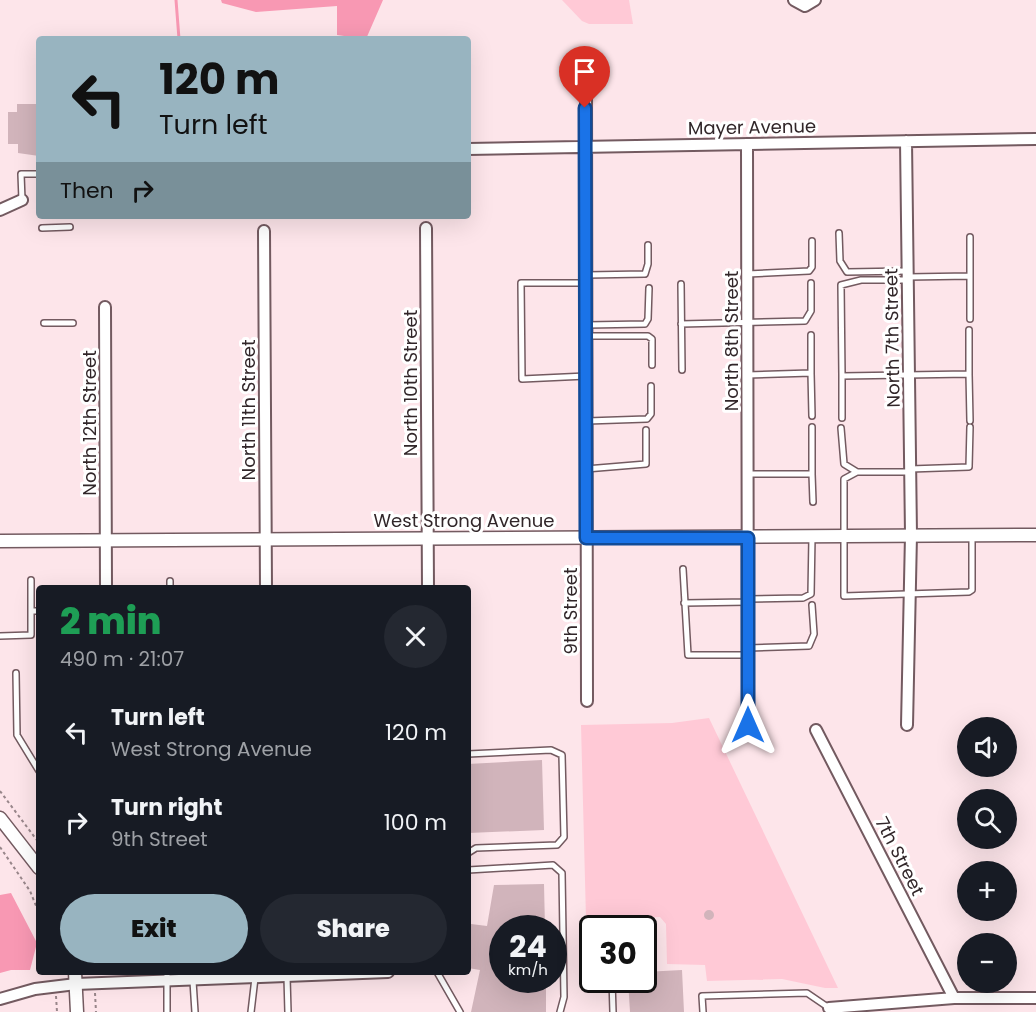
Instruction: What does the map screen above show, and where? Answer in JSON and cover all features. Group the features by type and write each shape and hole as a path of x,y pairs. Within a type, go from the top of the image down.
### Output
{"street":[{"path":"794,0 806,6 815,0"},
{"name":"9th Street","path":"586,89 584,145 587,701"},
{"name":"Mayer Avenue","path":"471,149 584,145 1036,139"},
{"name":"North 7th Street","path":"906,141 911,535"},
{"name":"North 8th Street","path":"747,144 748,725"},
{"path":"0,210 22,200"},
{"name":"North 10th Street","path":"426,228 428,585"},
{"name":"North 11th Street","path":"264,231 266,585"},
{"name":"North 12th Street","path":"105,307 106,585"},
{"path":"907,725 911,535"},
{"name":"West Strong Avenue","path":"0,541 1036,535"},
{"name":"7th Street","path":"816,730 954,998"},
{"path":"0,818 36,864"},
{"path":"0,999 76,978 167,977 193,981 300,975"},
{"path":"76,978 77,1012"},
{"path":"830,1010 954,998 1036,998"}],"lane":[{"path":"22,200 21,174 36,174"},
{"path":"42,228 70,227"},
{"path":"839,233 840,261 847,272 907,276 970,276"},
{"path":"970,237 970,319"},
{"path":"747,274 801,274 809,271 812,267 812,241"},
{"path":"586,376 522,379 521,283 645,274 648,264 648,245"},
{"path":"842,418 841,285 861,280 907,276"},
{"path":"681,324 805,321 811,310 811,283"},
{"path":"681,284 682,370"},
{"path":"585,331 645,324 648,319 649,288"},
{"path":"44,323 73,323"},
{"path":"969,330 969,467 857,472 846,477 843,483 844,596 972,590 972,535"},
{"path":"585,331 648,336 652,339 652,364"},
{"path":"812,335 812,416"},
{"path":"747,375 811,373"},
{"path":"842,376 969,374"},
{"path":"586,421 647,419 651,414 651,386"},
{"path":"812,427 813,502"},
{"path":"841,428 844,464 857,472"},
{"path":"586,469 646,464 646,430"},
{"path":"747,474 812,474"},
{"path":"684,603 803,598 811,594 812,537"},
{"path":"683,569 688,655 809,646 814,634 812,605"},
{"path":"0,636 32,635 31,580"},
{"path":"170,580 170,585"},
{"path":"31,611 36,611"},
{"path":"16,673 17,735 36,766"},
{"path":"471,754 550,750 562,755 564,837 557,845 476,848 471,851"},
{"path":"471,870 554,865 559,867 562,873 564,997 560,1012"},
{"path":"439,975 460,1012"},
{"path":"167,977 167,1012"},
{"path":"287,977 288,1012"},
{"path":"251,1012 255,978"},
{"path":"193,981 195,1012"},
{"path":"612,993 613,1012"},
{"path":"703,1012 702,996 807,993 830,1010"}],"path":[{"path":"0,791 36,839"},
{"path":"0,847 30,891 36,906"}],"shaded area":[{"path":"221,0 383,0 367,36 337,35 337,6 256,12 222,3"},
{"path":"562,0 629,0 633,24 589,24 582,21"},
{"path":"709,718 838,988 825,988 782,979 707,981 705,965 667,964 666,924 657,915 586,915 581,725 672,723"},
{"path":"11,893 36,941 30,970 11,970 0,973 0,895"}],"building":[{"path":"17,104 36,104 36,156 18,153 18,144 8,144 8,112 17,112"},
{"path":"542,760 544,830 471,833 471,764"},
{"path":"544,884 545,915 489,915 489,993 546,993 546,1012 471,1012 480,970 471,968 471,924 487,926 494,885"},
{"path":"709,910 714,915 709,920 704,915"},
{"path":"682,970 684,1012 630,1012 629,993 657,993 657,971"}],"waterway":[{"path":"176,0 179,36"}],"route":[{"path":"585,108 586,538 748,538 748,725"}]}
